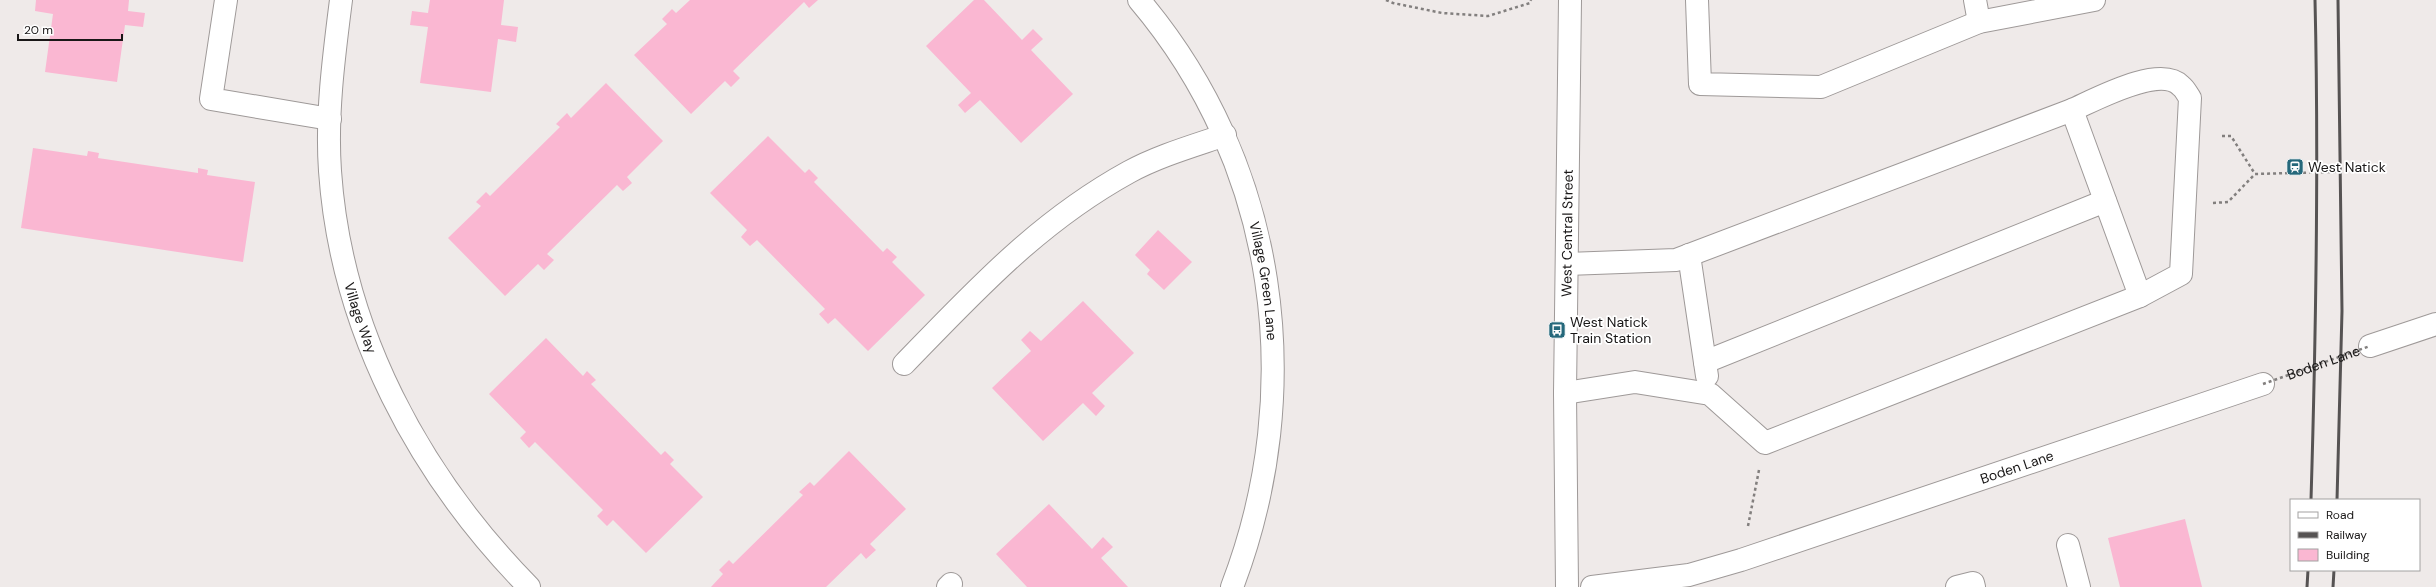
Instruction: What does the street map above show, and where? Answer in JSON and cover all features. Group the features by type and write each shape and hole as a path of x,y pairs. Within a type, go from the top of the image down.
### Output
{"street":[{"path":"226,0 212,99 330,119"},
{"name":"Village Way","path":"341,0 330,119 330,170 337,225 349,285 367,342 420,450 450,496 486,541 529,587"},
{"name":"Village Green Lane","path":"1139,0 1176,49 1225,135 1243,179 1266,280 1272,333 1274,387 1269,443 1261,490 1250,536 1232,587"},
{"name":"West Central Street","path":"1567,587 1565,393 1570,0"},
{"path":"1697,0 1700,84 1821,87 1979,22 2094,0"},
{"path":"1975,0 1979,22"},
{"path":"1565,393 1635,382 1710,394 1765,443 2140,296 2182,274 2190,98 2181,85 2162,79 2141,80 2072,110 1676,260 1567,264"},
{"path":"2072,110 2140,296"},
{"path":"904,364 1001,265 1043,228 1129,172 1176,152 1225,135"},
{"path":"1705,362 2105,201"},
{"path":"1689,255 1710,394"},
{"name":"Boden Lane","path":"2370,346 2436,324"},
{"name":"Boden Lane","path":"1592,587 1611,586 1689,575 1759,554 2263,384"},
{"path":"2068,545 2080,587"},
{"path":"1957,587 1973,583 1974,587"}],"path":[{"path":"1386,0 1393,4 1442,12 1488,16 1530,3 1531,0"},
{"path":"2222,136 2231,136 2255,174"},
{"path":"2185,203 2228,202 2255,174 2367,171"},
{"name":"Boden Lane","path":"2263,384 2370,346"},
{"path":"1759,554 1748,526 1765,443"}],"building":[{"path":"36,0 129,0 128,11 145,13 143,27 125,25 117,82 45,72 53,14 35,11"},
{"path":"430,0 504,0 501,25 518,27 516,42 498,39 491,92 420,83 428,27 410,25 412,11 428,13"},
{"path":"690,0 818,0 809,8 804,2 733,71 740,78 731,87 725,81 691,114 634,55 667,24 662,19 672,9 676,13"},
{"path":"974,0 984,0 1022,40 1033,29 1043,39 1031,50 1073,94 1021,143 980,100 965,113 958,105 971,93 926,46"},
{"path":"606,83 663,141 627,177 632,183 623,191 617,185 547,254 554,260 544,270 538,264 505,296 448,238 481,206 476,202 486,192 490,196 560,127 556,124 567,113 571,118"},
{"path":"768,136 805,173 809,169 818,178 814,182 883,252 887,248 897,257 892,262 925,295 868,351 835,318 828,324 819,314 825,309 757,240 750,246 741,237 747,230 710,193"},
{"path":"33,148 87,156 88,151 99,153 98,158 198,173 198,168 208,170 207,175 255,182 243,262 21,228"},
{"path":"1158,230 1192,262 1164,290 1147,274 1150,270 1135,255"},
{"path":"1083,301 1134,353 1092,393 1105,406 1096,416 1083,403 1043,441 992,388 1031,351 1021,340 1030,331 1041,341"},
{"path":"546,338 583,376 587,371 596,380 591,384 661,455 665,451 674,460 670,464 703,497 646,553 613,520 607,526 597,516 603,510 535,442 529,448 520,438 526,432 489,394"},
{"path":"849,451 906,509 870,544 876,550 866,559 861,553 826,587 711,587 723,574 719,570 729,560 733,564 803,495 799,492 810,482 814,486"},
{"path":"1049,504 1092,549 1103,537 1113,547 1101,558 1128,587 1027,587 996,554"},
{"path":"2185,519 2202,587 2120,587 2108,538"}],"railway":[{"path":"2311,499 2317,125 2315,0"},
{"path":"2337,499 2342,311 2338,0"},
{"path":"2307,587 2308,571"},
{"path":"2333,587 2334,571"}],"place":[{"name":"West Natick","path":"2295,167"},
{"name":"West Natick Train Station","path":"1557,330"}]}
